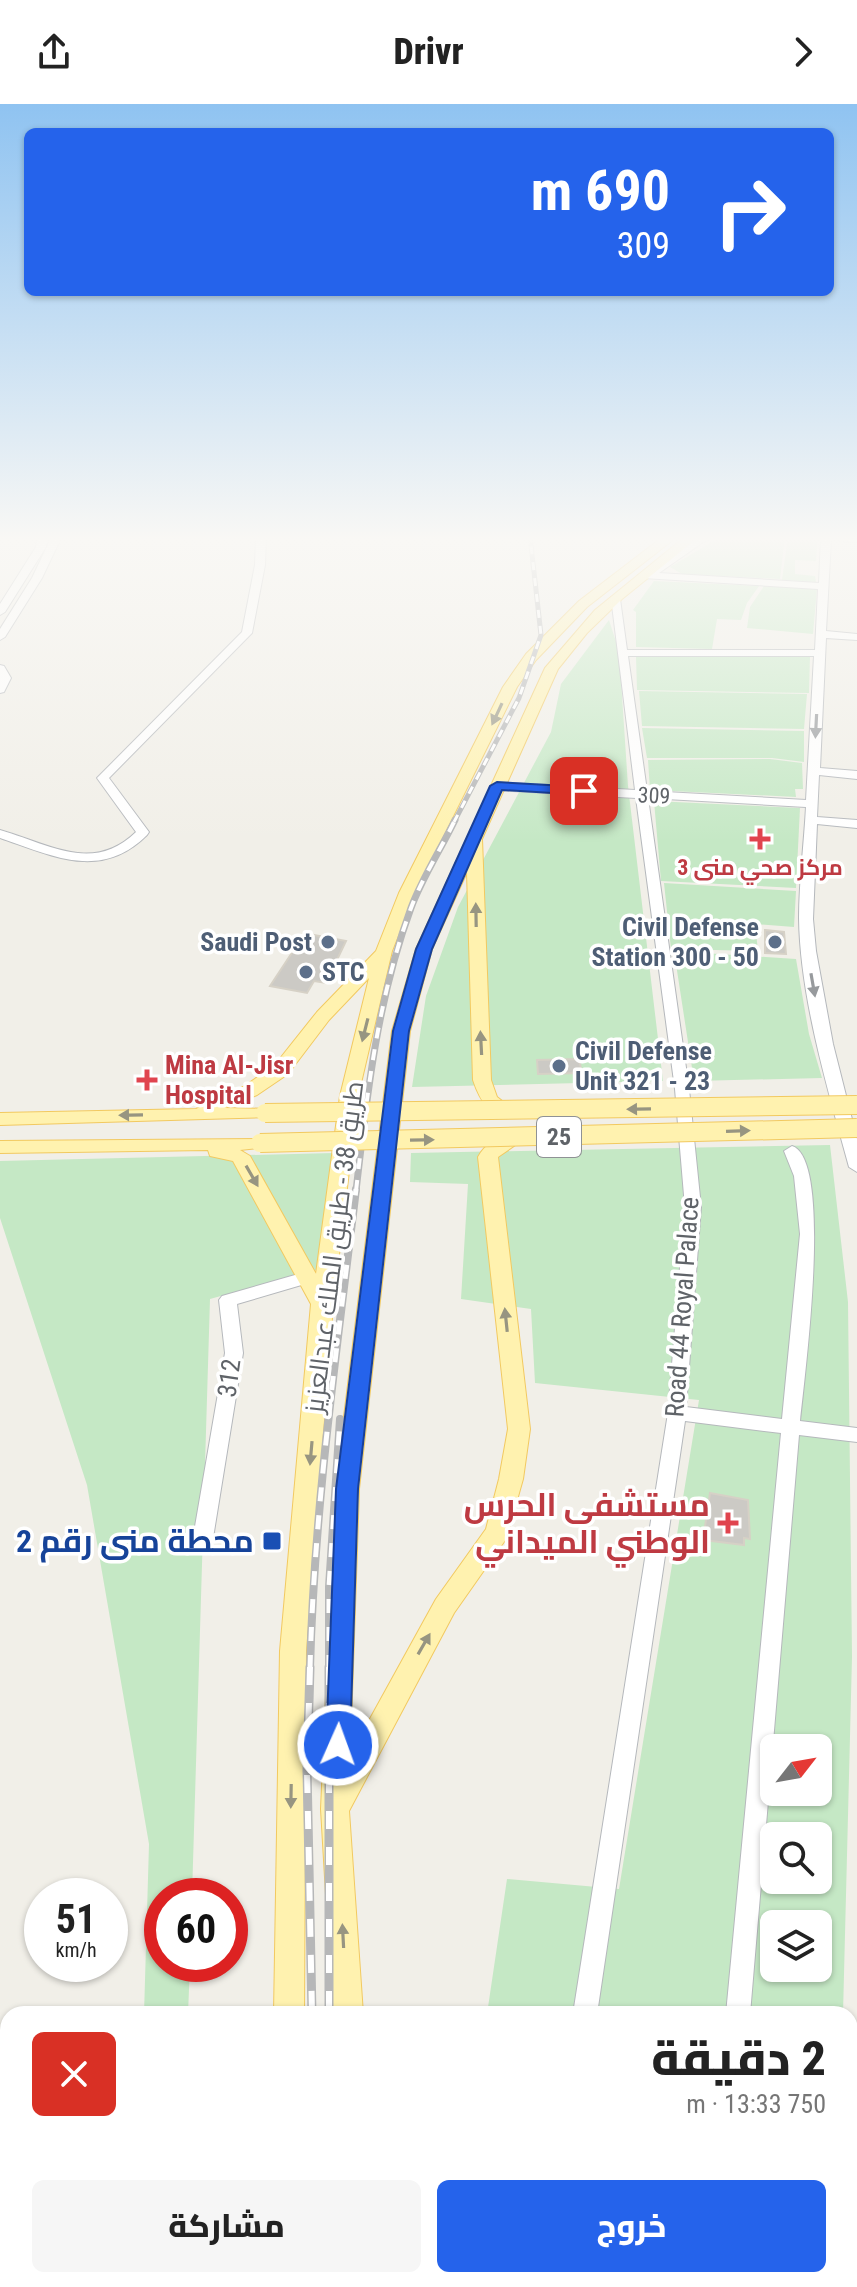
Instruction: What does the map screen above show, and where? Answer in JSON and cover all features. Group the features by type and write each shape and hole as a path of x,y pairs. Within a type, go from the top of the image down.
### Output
{"main road":[{"name":"طريق 38 - طريق الملك عبدالعزيز","path":"289,2006 293,1651 322,1305 349,1096 384,951 407,893 510,687 550,638"},
{"name":"طريق 38 - طريق الملك عبدالعزيز","path":"347,2006 335,1809 347,1489 401,1031 424,949 474,834 552,668 574,638"},
{"path":"474,834 482,1080 489,1100 506,1111"},
{"path":"189,1114 250,1091 281,1070 323,1016 384,951"},
{"name":"25","path":"0,1119 857,1105"},
{"name":"25","path":"0,1147 514,1139 857,1128"},
{"path":"335,1809 445,1606 497,1532 511,1479 519,1429 488,1157 492,1149 514,1139"},
{"path":"186,1146 240,1156 322,1305"}],"street":[{"path":"0,834 87,858 106,860 130,850 143,832 103,778 242,638"},
{"name":"Road 44 Royal Palace","path":"586,2006 677,1413 693,1207 682,1089 621,638"},
{"path":"821,638 806,919 810,966 829,1068 857,1167"},
{"path":"624,653 820,653"},
{"path":"0,668 6,678 0,690"},
{"path":"814,771 857,775"},
{"name":"309","path":"497,786 812,804"},
{"path":"811,820 857,824"},
{"path":"739,2006 808,1234 802,1176 792,1151"},
{"name":"312","path":"203,1538 234,1353 228,1300 309,1277"},
{"path":"677,1413 857,1435"}],"green space":[{"path":"596,638 615,638 619,651 628,786 663,1081 412,1087 426,996 458,907 551,732 561,684"},
{"path":"636,638 714,638 712,649 636,647"},
{"path":"636,657 810,657 809,693 637,690"},
{"path":"639,691 807,694 804,729 642,726"},
{"path":"642,728 804,731 804,762 772,758 647,758"},
{"path":"770,759 802,763 803,789 795,789 796,797 650,790 648,760"},
{"path":"654,801 800,808 796,888 661,881"},
{"path":"664,883 796,891 794,927 755,924 758,951 671,949"},
{"path":"674,951 796,959 809,1034 822,1078 694,1081"},
{"path":"830,1145 848,1302 852,1657 843,2006 488,2006 507,1879 619,1889 699,1400 535,1383 531,1309 461,1299 468,1184 410,1182 411,1153"},
{"path":"334,1153 319,1269 210,1299 193,1878 148,1878 149,1844 87,1485 0,1218 0,1161"},
{"path":"145,1982 189,1982 188,2006 144,2006"}],"building":[{"name":"Civil Defense Station 300 - 50","path":"765,930 784,932 786,954 765,953"},
{"name":"STC","path":"314,935 346,941 326,983 314,981 307,993 270,986 299,942 309,944"},
{"name":"Civil Defense Unit 321 - 23","path":"579,1059 582,1073 538,1074 537,1060"},
{"name":"مستشفى الحرس الوطني الميداني","path":"710,1493 748,1500 750,1539 744,1538 744,1545 703,1540"}],"railway":[{"path":"454,822 519,698 540,638"},
{"path":"356,1191 369,1084 399,943 415,897 455,820"},
{"path":"310,1669 321,1489 356,1189"},
{"path":"329,2006 329,1587 340,1419"},
{"path":"310,1667 307,1770 312,2006"}],"place":[{"name":"مركز صحي منى 3","path":"760,839"},
{"name":"Saudi Post","path":"328,942"},
{"name":"Civil Defense Station 300 - 50","path":"775,942"},
{"name":"STC","path":"306,972"},
{"name":"Civil Defense Unit 321 - 23","path":"559,1066"},
{"name":"Mina Al-Jisr Hospital","path":"147,1080"},
{"name":"مستشفى الحرس الوطني الميداني","path":"728,1523"},
{"name":"محطة منى رقم 2","path":"272,1541"}],"route":[{"path":"338,1745 347,1489 401,1031 424,949 497,786 584,791"}]}
